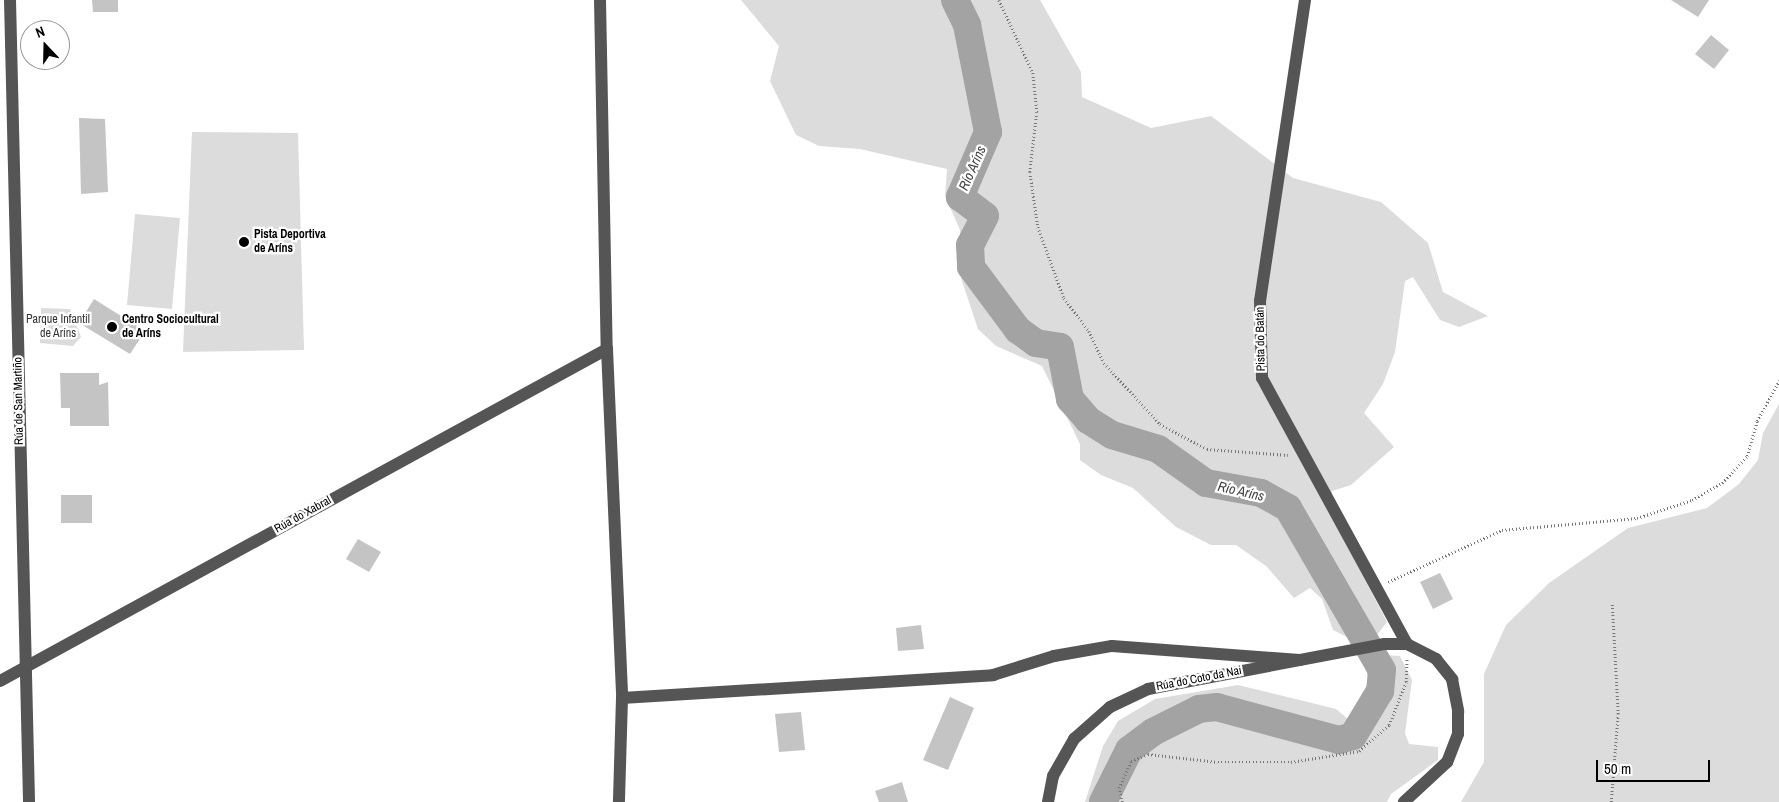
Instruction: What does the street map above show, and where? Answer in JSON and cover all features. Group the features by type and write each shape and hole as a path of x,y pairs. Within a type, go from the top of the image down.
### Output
{"street":[{"name":"Rúa de San Martiño","path":"10,0 28,802"},
{"path":"600,0 607,349 622,698 619,802"},
{"name":"Pista do Batán","path":"1306,0 1260,301 1262,378 1407,644"},
{"name":"Rúa do Xabral","path":"0,681 607,349"},
{"name":"Rúa do Coto da Nai","path":"1048,802 1054,776 1074,739 1110,707 1148,689 1384,644 1407,644"},
{"path":"1404,802 1446,762 1458,734 1458,711 1452,679 1436,659 1407,644"},
{"path":"622,698 993,675 1054,656 1112,646 1299,660"}],"path":[{"path":"999,0 1033,74 1037,112 1030,172 1038,227 1064,298 1089,331 1104,363 1160,424 1207,450 1303,456"},
{"path":"1378,588 1408,570 1502,530 1637,518 1692,500 1722,482 1747,456 1757,421 1779,381"},
{"path":"1611,802 1618,714 1612,602"},
{"path":"1122,802 1119,788 1130,761 1148,754 1218,762 1291,762 1358,751 1389,725 1406,682 1407,644"}],"green space":[{"path":"741,0 1040,0 1081,72 1082,97 1151,128 1211,116 1293,178 1381,202 1428,243 1443,292 1488,316 1459,327 1440,320 1413,277 1405,281 1395,352 1383,384 1364,413 1394,447 1351,485 1332,491 1328,509 1387,622 1377,635 1351,639 1333,630 1322,599 1310,588 1294,598 1266,566 1236,545 1211,545 1176,527 1133,488 1101,475 1080,460 1080,444 1042,366 996,346 978,329 961,278 960,230 945,196 947,169 860,149 819,146 796,135 770,81 779,46"},
{"name":"Pista Deportiva de Aríns","path":"192,132 298,133 304,350 183,352"},
{"path":"135,214 180,218 172,309 127,305"},
{"name":"Parque Infantil de Aríns","path":"41,308 70,309 81,337 73,346 40,343"},
{"path":"1779,404 1779,802 1461,802 1484,762 1484,674 1506,625 1549,583 1628,528 1707,508 1739,484 1758,460 1763,433"},
{"path":"1384,655 1400,656 1412,680 1405,733 1409,744 1438,747 1438,760 1391,794 1387,802 1085,802 1103,746 1118,721 1155,699 1238,685 1336,709 1348,719 1357,719 1369,679 1363,662"}],"building":[{"path":"92,0 118,0 118,12 93,12"},
{"path":"1671,0 1709,0 1698,17"},
{"path":"1711,35 1729,50 1714,69 1695,54"},
{"path":"79,118 105,119 108,192 81,194"},
{"name":"Centro Sociocultural de Aríns","path":"94,299 145,331 130,354 79,323"},
{"path":"60,373 99,373 99,385 108,382 109,426 70,426 70,408 61,408"},
{"path":"61,495 92,495 92,523 61,523"},
{"path":"358,539 381,552 369,572 346,559"},
{"path":"1440,573 1453,599 1433,609 1420,582"},
{"path":"921,625 924,649 898,651 896,628"},
{"path":"950,697 974,708 948,770 923,760"},
{"path":"801,712 805,750 779,752 775,714"},
{"path":"902,782 908,802 879,802 875,791"}],"waterway":[{"name":"Río Aríns","path":"955,0 967,25 988,132 960,197 985,216 970,245 971,267 1018,330 1036,343 1060,347 1070,399 1088,420 1112,435 1158,449 1206,483 1261,493 1288,508 1382,670 1380,691 1353,736 1339,740 1217,707 1199,709 1153,732 1129,750 1103,802"}],"place":[{"name":"Pista Deportiva de Aríns","path":"244,242"},
{"name":"Centro Sociocultural de Aríns","path":"112,327"}]}
